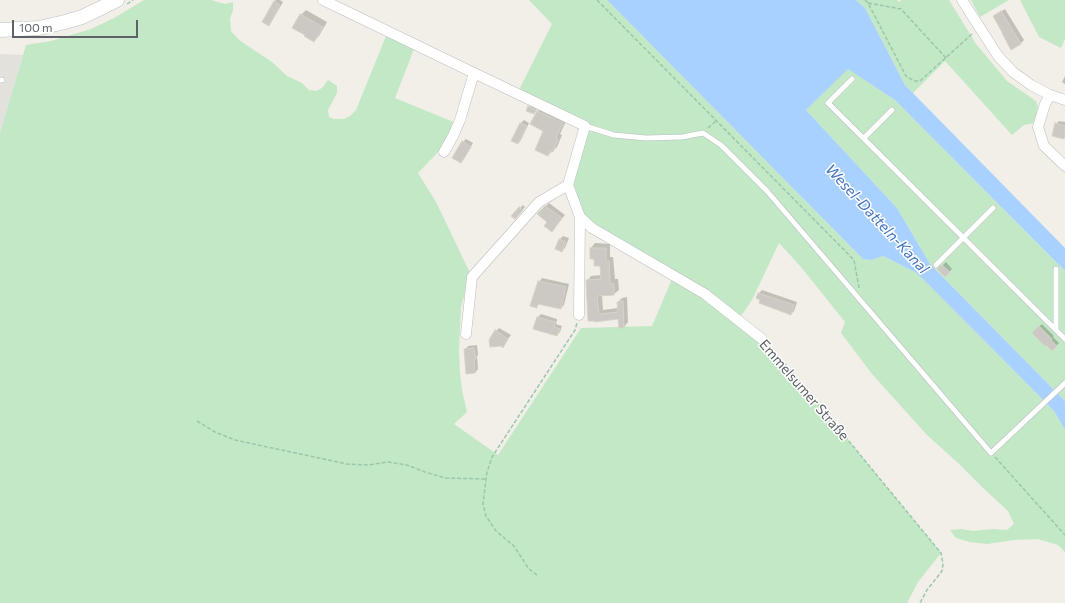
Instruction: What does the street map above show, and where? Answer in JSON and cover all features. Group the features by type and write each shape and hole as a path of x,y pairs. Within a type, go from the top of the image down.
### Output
{"street":[{"path":"0,30 39,28 65,22 82,17 117,0"},
{"path":"323,0 586,126 568,185 539,202 472,277 466,334"},
{"path":"962,0 998,56 1013,72 1031,85 1050,95 1065,100"},
{"path":"444,152 460,120 474,73"},
{"path":"1050,95 1045,104 1038,127 1044,146 1065,166"},
{"name":"Emmelsumer Straße","path":"568,185 580,216 579,315"},
{"name":"Emmelsumer Straße","path":"580,216 592,228 705,294 762,339"}],"lane":[{"path":"852,79 828,103 1065,339"},
{"path":"864,138 892,110"},
{"path":"586,126 614,135 646,138 682,137 703,133 721,145 767,191 991,453 1065,383"},
{"path":"936,265 993,208"},
{"path":"1056,269 1056,330"}],"path":[{"path":"597,0 854,260 861,300"},
{"path":"865,0 868,3 906,76 914,81 920,81 980,29"},
{"path":"868,3 901,9 946,58"},
{"path":"703,133 716,121"},
{"path":"537,575 529,569 514,546 496,531 486,516 484,504 487,472 492,457 575,330 579,315"},
{"name":"Emmelsumer Straße","path":"762,339 787,366 941,553 943,564 942,571 927,590 920,603"},
{"path":"197,421 215,432 235,440 347,464 368,466 388,462 407,465 445,478 486,479"},
{"path":"991,453 1065,535"}],"shaded area":[{"path":"0,54 23,55 0,133"}],"green space":[{"path":"144,0 211,0 225,4 233,2 233,10 230,19 231,31 239,40 272,62 287,76 302,83 309,90 316,91 322,88 328,80 337,86 337,93 328,110 329,117 334,119 344,119 356,110 386,36 414,49 395,98 456,123 452,134 439,151 418,173 436,202 472,277 461,307 459,351 462,390 467,412 454,424 498,455 581,328 652,326 672,279 702,297 762,339 787,366 941,553 918,582 907,603 0,603 0,133 26,45 51,41 91,29 114,18"},
{"path":"529,0 607,0 863,259 872,260 883,256 915,272 1054,411 1065,430 1065,552 1058,545 1038,539 1014,540 987,544 970,542 956,538 950,530 1007,530 1014,524 1008,511 927,435 872,374 841,333 845,322 801,267 779,243 752,300 741,316 596,226 585,217 572,184 576,165 590,125 519,90 552,24"},
{"path":"856,0 897,0 899,2 901,0 949,0 976,44 1007,81 1036,101 1038,107 1034,123 1024,125 1012,135 945,61 913,93 905,85 865,8"},
{"path":"971,0 1009,0 980,17"},
{"path":"1020,0 1065,0 1065,39 1061,48 1039,37"},
{"path":"848,68 895,100 1065,271 1065,401 930,264 897,208 806,110"}],"water":[{"name":"Wesel-Datteln-Kanal","path":"607,0 856,0 865,8 905,85 1065,248 1065,271 895,100 848,69 806,110 897,208 930,264 1065,401 1065,430 1054,411 915,272 883,256 872,260 863,259"}],"building":[{"path":"274,1 280,5 269,26 262,22"},
{"path":"1001,11 1021,44 1011,50 993,16"},
{"path":"300,14 323,27 314,42 292,28"},
{"path":"528,106 536,110 534,114 526,111"},
{"path":"537,111 563,123 556,138 558,139 553,152 550,151 548,156 535,150 543,131 530,124"},
{"path":"520,123 527,126 518,144 511,141"},
{"path":"1055,123 1065,126 1064,139 1052,136"},
{"path":"462,141 471,147 461,163 452,158"},
{"path":"545,206 562,218 552,232 544,226 547,222 537,214"},
{"path":"519,207 523,210 515,219 511,216"},
{"path":"559,239 566,242 562,252 555,249"},
{"path":"590,248 606,248 606,261 609,261 610,283 614,284 614,295 597,296 599,314 618,312 617,302 623,301 624,328 619,328 618,319 595,322 588,321 586,280 601,279 600,266 594,266 594,259 590,259"},
{"path":"942,265 950,272 945,277 937,269"},
{"path":"538,281 566,287 561,309 538,304 537,308 530,306"},
{"path":"758,293 794,305 791,315 759,303 760,300 756,298"},
{"path":"537,317 555,322 554,327 560,329 557,336 533,329"},
{"path":"1039,326 1057,346 1052,351 1032,333"},
{"path":"495,330 508,339 503,348 501,346 490,347 489,340"},
{"path":"474,348 476,359 474,359 475,373 466,374 464,349"}]}
